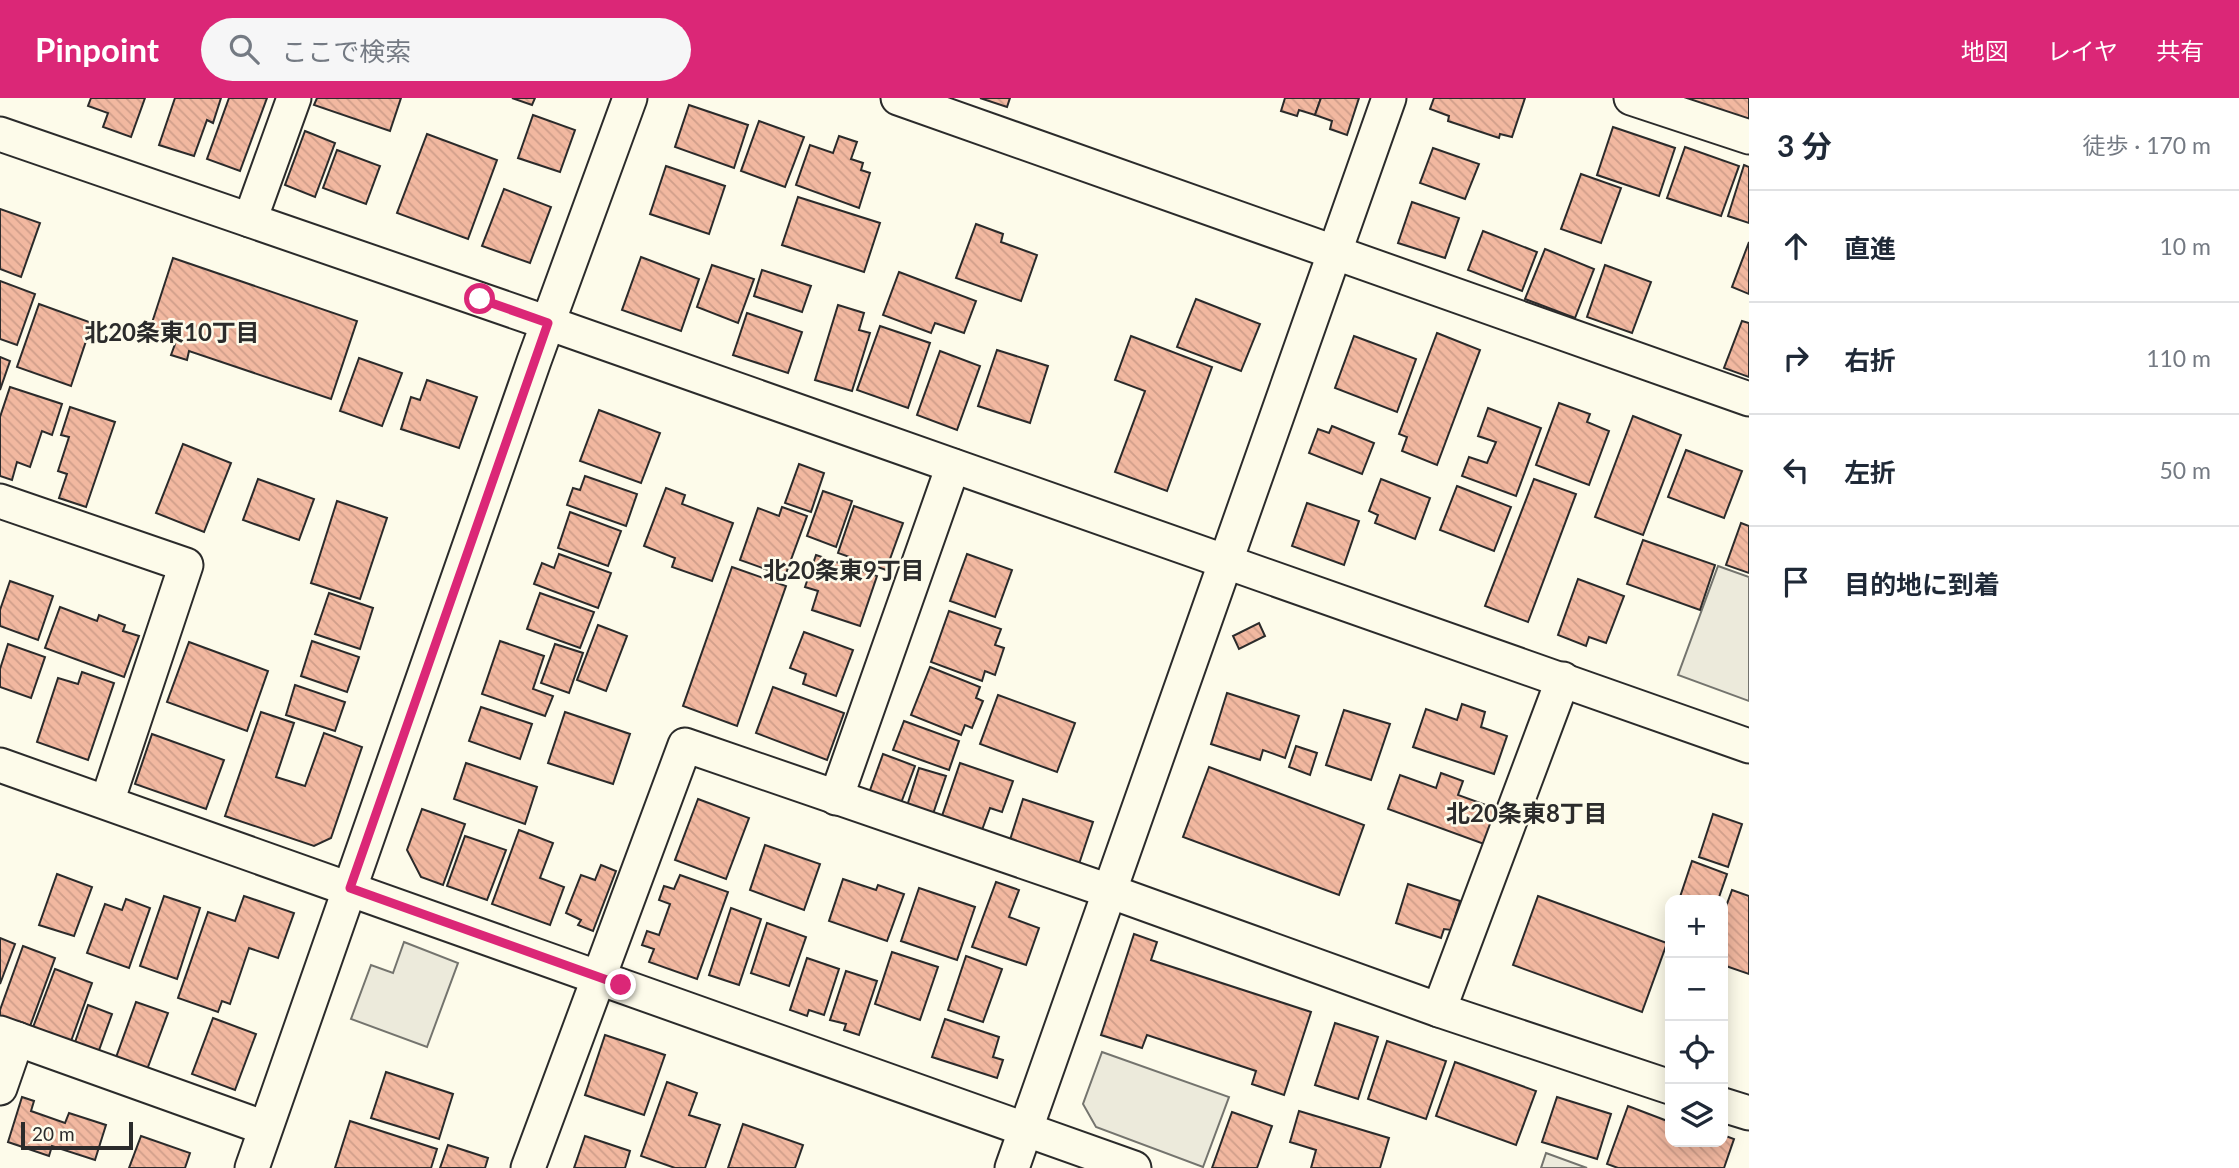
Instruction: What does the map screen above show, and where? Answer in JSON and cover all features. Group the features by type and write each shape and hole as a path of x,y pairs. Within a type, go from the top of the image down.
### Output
{"street":[{"path":"250,220 294,98"},
{"path":"252,1168 548,323 630,98"},
{"path":"1012,1168 1389,98"},
{"path":"1632,98 1749,137"},
{"path":"905,99 1749,400"},
{"path":"0,134 548,323 1749,746"},
{"path":"836,798 953,466"},
{"path":"0,501 186,565 107,802"},
{"path":"1438,1010 1563,679"},
{"path":"528,1168 685,745 1109,891 1438,1010 1665,1085"},
{"path":"0,765 1134,1168"},
{"path":"0,1088 9,1036 265,1128"},
{"path":"1728,1107 1749,1113"}],"shaded area":[{"path":"1718,566 1749,577 1749,701 1678,675"},
{"path":"404,942 458,963 427,1047 351,1019 371,965 393,973"},
{"path":"1102,1052 1229,1097 1203,1167 1096,1127 1083,1104"},
{"path":"1546,1153 1587,1168 1541,1168"}],"building":[{"path":"91,98 145,98 131,137 103,127 108,113 88,106"},
{"path":"175,98 221,98 213,123 207,120 194,156 159,145"},
{"path":"229,98 267,98 240,171 207,159"},
{"path":"317,98 401,98 390,131 314,105"},
{"path":"512,98 535,98 532,105"},
{"path":"980,98 1010,98 1007,107"},
{"path":"1285,98 1321,98 1315,115 1299,110 1297,116 1281,111"},
{"path":"1321,98 1359,98 1347,135 1330,129 1332,121 1315,115"},
{"path":"1434,98 1525,98 1512,137 1500,134 1499,138 1448,121 1449,116 1430,109"},
{"path":"1676,98 1749,98 1749,123"},
{"path":"689,105 748,125 734,168 675,147"},
{"path":"533,115 575,130 560,172 518,158"},
{"path":"759,121 804,137 785,187 741,171"},
{"path":"1613,127 1675,148 1659,196 1597,175"},
{"path":"305,131 335,143 315,197 285,185"},
{"path":"427,134 497,160 468,239 397,213"},
{"path":"839,136 857,142 851,159 863,163 861,170 870,173 859,208 796,185 810,145 833,153"},
{"path":"1685,147 1739,166 1721,216 1667,198"},
{"path":"1433,148 1479,164 1465,199 1420,183"},
{"path":"337,150 380,166 366,204 323,188"},
{"path":"1744,165 1749,167 1749,223 1728,216"},
{"path":"666,166 725,186 709,234 650,214"},
{"path":"1581,174 1621,188 1601,243 1561,229"},
{"path":"504,189 551,207 530,263 482,246"},
{"path":"798,197 880,223 864,272 782,245"},
{"path":"1412,202 1459,218 1445,258 1398,243"},
{"path":"0,209 40,223 21,277 0,269"},
{"path":"976,224 1003,234 1001,242 1037,255 1021,301 956,278"},
{"path":"1483,231 1537,252 1522,291 1468,270"},
{"path":"1749,242 1749,294 1732,287"},
{"path":"1545,249 1594,269 1575,318 1525,299"},
{"path":"641,257 699,279 681,331 622,310"},
{"path":"173,258 357,321 331,399 189,351 187,360 171,355 175,344 148,335"},
{"path":"712,265 754,279 738,323 697,307"},
{"path":"1605,265 1651,282 1632,333 1587,317"},
{"path":"762,270 811,286 802,312 754,296"},
{"path":"899,272 976,301 964,333 935,323 931,333 883,315"},
{"path":"0,281 35,294 17,345 0,339"},
{"path":"1196,299 1260,324 1241,371 1177,347"},
{"path":"39,304 92,323 71,386 17,367"},
{"path":"838,305 864,313 859,330 870,333 852,391 815,380"},
{"path":"747,313 802,332 788,373 733,355"},
{"path":"1742,321 1749,323 1749,377 1724,368"},
{"path":"880,326 930,343 908,408 857,390"},
{"path":"1437,333 1480,350 1437,465 1402,451 1407,437 1399,434"},
{"path":"1131,336 1212,367 1167,491 1115,472 1145,391 1115,380"},
{"path":"1354,336 1416,359 1397,412 1335,388"},
{"path":"997,350 1048,366 1030,423 978,406"},
{"path":"940,351 980,366 957,430 917,415"},
{"path":"0,357 10,361 0,390"},
{"path":"359,358 402,373 382,426 340,411"},
{"path":"427,380 477,397 459,448 401,429 411,397 420,400"},
{"path":"10,387 62,404 52,435 42,431 30,467 17,462 12,480 0,476 0,417"},
{"path":"1559,403 1590,414 1587,422 1609,431 1589,485 1536,465"},
{"path":"70,407 115,422 86,507 59,498 67,474 58,471 69,437 61,435"},
{"path":"1488,408 1541,428 1516,496 1462,476 1469,457 1487,463 1496,442 1478,436"},
{"path":"599,410 660,433 641,483 580,461"},
{"path":"1633,416 1681,435 1643,535 1595,517"},
{"path":"1332,426 1374,443 1362,474 1309,453 1318,429 1329,433"},
{"path":"183,444 231,463 204,532 156,513"},
{"path":"1686,450 1742,471 1724,518 1668,497"},
{"path":"799,464 824,473 811,512 785,503"},
{"path":"585,476 637,494 626,526 567,505 573,488 580,490"},
{"path":"258,479 314,499 299,540 243,520"},
{"path":"1381,479 1430,498 1415,539 1375,523 1378,515 1369,511"},
{"path":"1534,479 1576,494 1528,622 1485,606"},
{"path":"1457,486 1511,507 1494,551 1440,530"},
{"path":"666,488 685,495 682,504 733,523 712,581 672,567 675,558 644,546"},
{"path":"823,491 852,501 836,547 807,536"},
{"path":"337,501 387,518 360,599 311,583"},
{"path":"1307,503 1359,521 1344,565 1292,546"},
{"path":"854,506 903,523 886,570 838,553"},
{"path":"782,507 807,516 785,576 740,560 758,508 779,516"},
{"path":"570,512 621,531 608,566 558,548"},
{"path":"1741,523 1749,526 1749,573 1726,565"},
{"path":"1643,540 1715,565 1700,610 1627,584"},
{"path":"559,554 611,573 598,608 534,584 542,563 554,568"},
{"path":"967,554 1012,570 995,617 950,601"},
{"path":"816,555 877,576 860,626 812,610 818,591 805,587"},
{"path":"732,567 786,586 737,726 683,706"},
{"path":"1578,579 1624,596 1606,643 1589,637 1586,646 1558,635"},
{"path":"10,581 53,596 38,640 0,626 0,610"},
{"path":"329,593 373,608 360,649 315,634"},
{"path":"540,593 594,612 580,648 527,629"},
{"path":"60,607 97,621 99,615 125,625 123,631 139,636 124,677 45,648"},
{"path":"949,611 1001,629 995,645 1004,648 995,675 985,671 982,681 931,662"},
{"path":"1259,623 1265,636 1239,649 1233,636"},
{"path":"598,625 627,636 606,691 577,680"},
{"path":"804,632 853,650 836,696 803,684 806,674 790,668"},
{"path":"312,641 359,657 347,692 301,676"},
{"path":"500,641 544,656 533,689 553,696 545,716 482,694"},
{"path":"189,642 268,671 247,731 167,702"},
{"path":"8,644 45,657 31,698 0,687 0,669"},
{"path":"555,644 583,653 569,693 541,683"},
{"path":"930,667 980,687 976,698 983,701 972,728 965,725 961,735 911,715"},
{"path":"82,672 114,683 88,760 37,742 58,678 78,684"},
{"path":"295,685 345,702 335,731 286,715"},
{"path":"773,687 844,713 827,760 756,733"},
{"path":"1227,693 1299,716 1285,758 1263,750 1260,760 1211,744"},
{"path":"998,695 1075,723 1057,772 980,744"},
{"path":"1462,704 1485,712 1481,727 1507,736 1494,774 1413,747 1426,709 1457,720"},
{"path":"481,707 532,724 520,759 469,741"},
{"path":"1344,710 1390,724 1371,780 1326,765"},
{"path":"261,712 294,723 276,777 305,786 324,733 362,747 331,838 314,846 225,816"},
{"path":"565,712 630,734 613,784 548,763"},
{"path":"904,721 959,741 949,770 893,750"},
{"path":"152,734 224,760 206,809 135,784"},
{"path":"1296,746 1317,753 1310,775 1289,767"},
{"path":"883,754 915,766 901,803 869,793"},
{"path":"466,763 537,787 525,824 454,799"},
{"path":"960,763 1013,781 1002,812 990,808 982,830 942,816"},
{"path":"1209,767 1364,825 1339,895 1183,837"},
{"path":"919,768 946,776 933,814 907,806"},
{"path":"1441,773 1463,781 1458,795 1497,809 1484,844 1388,809 1400,775 1436,788"},
{"path":"698,799 749,818 726,879 675,860"},
{"path":"1023,799 1093,822 1077,870 1008,846"},
{"path":"422,809 465,824 443,885 421,877 407,850"},
{"path":"1713,814 1742,824 1728,867 1699,857"},
{"path":"519,830 553,843 540,878 564,887 550,925 492,904"},
{"path":"465,836 506,850 487,900 447,886"},
{"path":"765,845 820,864 804,910 750,890"},
{"path":"1692,861 1727,874 1720,895 1681,895"},
{"path":"601,865 616,871 593,931 578,925 581,920 566,913 581,875 595,880"},
{"path":"57,874 92,887 74,936 39,925"},
{"path":"680,875 728,892 697,979 649,962 654,949 642,945 647,931 659,935 670,904 659,900 664,886 674,889"},
{"path":"843,879 876,890 878,885 904,894 887,941 829,921"},
{"path":"996,882 1019,890 1009,917 1039,928 1026,965 972,947"},
{"path":"1408,884 1460,901 1451,930 1444,929 1441,938 1396,923"},
{"path":"919,888 975,907 957,960 901,941"},
{"path":"1732,890 1749,896 1749,974 1728,967 1728,901"},
{"path":"164,896 200,908 177,979 140,966"},
{"path":"244,896 294,913 278,958 249,948 230,1004 222,1001 218,1012 178,998 208,912 235,921"},
{"path":"1538,896 1665,942 1642,1012 1513,965"},
{"path":"126,899 150,908 129,968 87,953 105,904 122,910"},
{"path":"731,908 761,919 739,985 709,975"},
{"path":"767,923 806,937 789,986 751,973"},
{"path":"1134,934 1157,942 1151,960 1311,1012 1284,1095 1252,1084 1256,1071 1147,1035 1142,1048 1101,1035"},
{"path":"0,938 15,944 0,984"},
{"path":"23,946 55,958 29,1029 0,1018 0,1010"},
{"path":"892,952 938,967 920,1020 875,1004"},
{"path":"966,956 1002,969 983,1022 948,1010"},
{"path":"807,958 839,969 824,1015 809,1010 807,1016 790,1010"},
{"path":"55,969 92,983 70,1044 32,1030"},
{"path":"846,971 877,981 859,1035 844,1030 846,1024 830,1020"},
{"path":"136,1002 168,1013 145,1075 114,1063"},
{"path":"88,1005 112,1014 98,1053 74,1045"},
{"path":"213,1018 256,1034 235,1090 192,1074"},
{"path":"945,1019 999,1037 993,1057 1003,1060 997,1078 932,1057"},
{"path":"1335,1023 1378,1037 1358,1099 1315,1085"},
{"path":"605,1035 665,1055 644,1115 585,1095"},
{"path":"1387,1041 1446,1061 1426,1119 1368,1099"},
{"path":"1455,1062 1536,1091 1516,1145 1436,1116"},
{"path":"386,1072 453,1094 439,1139 371,1118"},
{"path":"667,1082 697,1093 689,1115 720,1125 705,1168 675,1168 641,1156"},
{"path":"22,1097 34,1101 31,1111 65,1123 69,1113 106,1125 95,1160 52,1146 49,1156 8,1142"},
{"path":"1557,1097 1611,1114 1597,1159 1542,1142"},
{"path":"1628,1106 1665,1120 1665,1147 1728,1147 1728,1137 1734,1139 1724,1168 1618,1168 1607,1164"},
{"path":"1299,1111 1389,1138 1380,1168 1311,1168 1316,1150 1290,1142"},
{"path":"1232,1112 1272,1126 1257,1168 1212,1168"},
{"path":"350,1121 437,1149 431,1168 335,1168"},
{"path":"743,1124 803,1145 795,1168 728,1168"},
{"path":"141,1136 190,1153 185,1168 129,1168"},
{"path":"585,1136 630,1151 625,1168 574,1168"},
{"path":"448,1145 488,1158 485,1168 440,1168"}],"district":[{"name":"北20条東10丁目","path":"172,331"},
{"name":"北20条東9丁目","path":"844,569"},
{"name":"北20条東8丁目","path":"1527,812"}],"route":[{"path":"480,299 548,323 350,888 621,985"}]}
